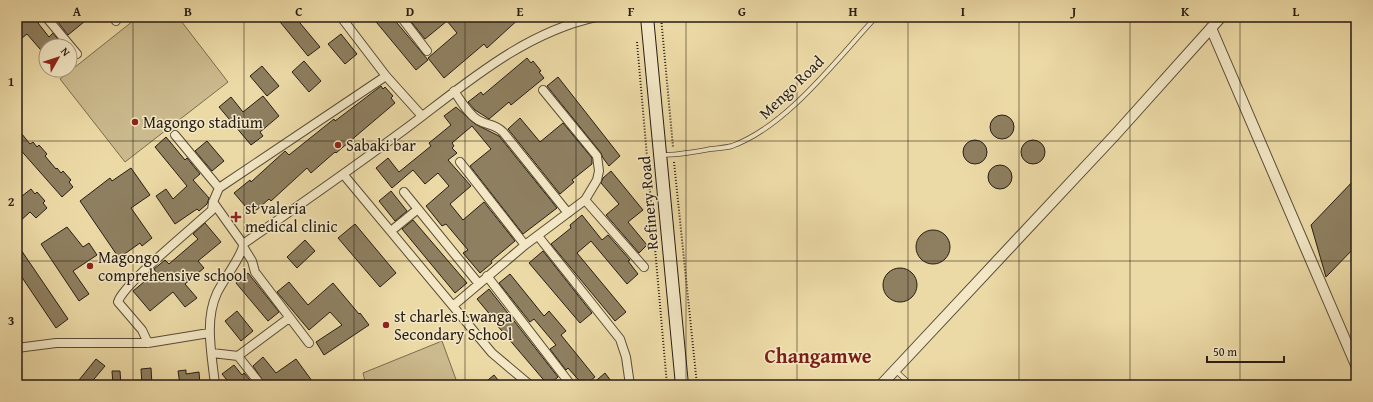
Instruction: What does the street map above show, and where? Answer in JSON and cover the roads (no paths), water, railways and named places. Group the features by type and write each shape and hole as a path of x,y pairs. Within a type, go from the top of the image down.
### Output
{"main road":[{"name":"Refinery Road","path":"647,17 682,385"}],"street":[{"path":"46,17 64,38"},
{"path":"341,17 386,76 422,116"},
{"path":"401,17 427,51"},
{"path":"215,385 209,333 210,319 216,295 244,246 454,91 540,36 578,21 596,17"},
{"path":"881,385 1115,134 1221,17"},
{"path":"1211,28 1356,365"},
{"path":"148,343 142,330 118,302 122,292 212,210 213,202 219,188 386,76"},
{"path":"454,305 487,276 585,200 597,180 599,170 597,156 543,90"},
{"path":"454,91 472,115 479,121 498,127 503,132 568,213"},
{"path":"176,135 219,188"},
{"path":"460,162 526,245"},
{"path":"343,174 454,305 492,353 530,385"},
{"path":"404,192 479,284"},
{"path":"585,200 644,268"},
{"path":"213,202 244,246 256,272 309,343"},
{"path":"391,231 418,209"},
{"path":"538,236 620,339 626,358 630,385"},
{"path":"487,276 571,385"},
{"path":"212,353 238,356 289,318"},
{"path":"17,348 56,343 148,343 209,333"},
{"path":"238,356 261,385"}],"lane":[{"name":"Mengo Road","path":"660,155 673,155 730,147 765,128 787,111 808,90 876,17"},
{"path":"895,370 911,385"}],"place":[{"name":"Magongo stadium","path":"135,122"},
{"name":"Sabaki bar","path":"338,145"},
{"name":"st valeria medical clinic","path":"236,217"},
{"name":"Magongo comprehensive school","path":"90,266"},
{"name":"st charles Lwanga Secondary School","path":"386,325"}],"district":[{"name":"Changamwe","path":"818,356"}]}
